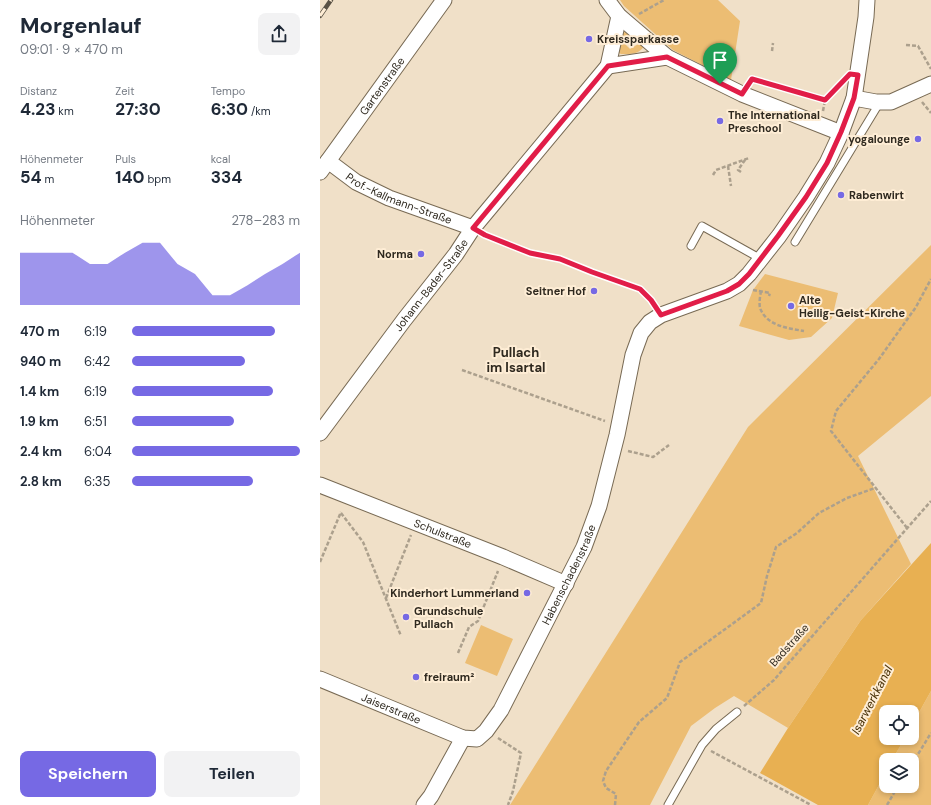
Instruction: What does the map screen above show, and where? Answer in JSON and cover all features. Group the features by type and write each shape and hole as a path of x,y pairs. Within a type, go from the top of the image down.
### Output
{"street":[{"name":"Gartenstraße","path":"324,167 444,0"},
{"path":"607,0 623,19 667,57 742,94 841,132"},
{"name":"Habenschadenstraße","path":"486,731 501,710 584,547 599,506 619,427 633,355 639,338 650,322 661,315 727,291 739,284 761,259 809,191 827,163 854,98 866,17 867,0"},
{"name":"Johann-Bader-Straße","path":"320,432 404,320 456,254 473,228 608,66 623,19"},
{"path":"608,66 667,57"},
{"path":"854,98 891,102 931,84"},
{"name":"Prof.-Kallmann-Straße","path":"324,167 389,198 473,228"},
{"name":"Schulstraße","path":"320,484 503,557 566,584"},
{"name":"Jaiserstraße","path":"320,678 463,738"},
{"path":"424,805 431,796 463,738 477,739 486,731"}],"lane":[{"path":"795,242 880,102"},
{"path":"691,246 702,226 761,259"},
{"path":"668,805 702,745 716,729 737,712"}],"path":[{"path":"623,19 664,0"},
{"path":"772,51 773,42"},
{"path":"906,45 918,46 931,69"},
{"path":"742,94 752,79 825,100 850,74 858,75"},
{"path":"713,175 716,170 749,158"},
{"path":"741,172 738,170 745,160"},
{"path":"728,166 731,186"},
{"path":"473,228 485,235 530,253 560,259 640,289 651,300 661,315"},
{"path":"907,528 831,430 836,411 879,359 916,307 931,279"},
{"path":"761,291 760,306 765,316 777,326 804,331"},
{"path":"462,370 619,427"},
{"path":"614,447 653,457 669,445"},
{"path":"615,805 616,794 606,788 603,781 606,771 639,722 667,698 680,662 761,603 776,547 797,533 819,513 847,498 875,488"},
{"path":"320,562 348,496"},
{"name":"Badstraße","path":"737,712 778,675 931,501"},
{"path":"341,513 363,542 401,636"},
{"path":"386,598 412,533"},
{"path":"458,653 468,627 478,621 503,557"},
{"path":"486,731 521,753 513,791 508,805"},
{"path":"919,753 931,734"},
{"path":"710,750 811,805"},
{"path":"887,805 894,793"}],"shaded area":[{"path":"620,0 718,0 740,21 731,80 673,50 624,6"},
{"path":"625,32 632,36 626,45 630,49 640,43 644,46 640,51 631,54 619,53 623,33"},
{"path":"931,245 931,396 858,456 911,564 861,620 788,728 734,696 691,726 650,805 510,805 748,427"},
{"path":"765,274 838,293 832,318 811,337 789,340 739,326 753,290"},
{"path":"481,625 513,639 497,676 465,663"},
{"path":"931,691 931,805 868,805 879,785 879,793 919,793 919,753 896,753 901,745 919,745 919,712"}],"water":[{"name":"Isarwerkkanal","path":"931,543 931,691 919,712 919,705 879,705 879,745 901,745 896,753 879,753 879,785 868,805 818,805 760,773 788,728 861,620"}],"railway":[{"path":"320,16 331,0"}],"place":[{"name":"Kreissparkasse","path":"589,39"},
{"name":"The International Preschool","path":"720,121"},
{"name":"yogalounge","path":"918,139"},
{"name":"Rabenwirt","path":"841,195"},
{"name":"Norma","path":"421,254"},
{"name":"Seitner Hof","path":"594,291"},
{"name":"Alte Heilig-Geist-Kirche","path":"791,306"},
{"name":"Kinderhort Lummerland","path":"527,593"},
{"name":"Grundschule Pullach","path":"406,617"},
{"name":"freiraum²","path":"416,677"}],"district":[{"name":"Pullach im Isartal","path":"516,360"}],"route":[{"path":"667,57 720,84 742,94 752,79 825,100 850,74 858,75 854,98 827,163 806,197 749,274 739,284 727,291 661,315 651,300 640,289 560,259 530,253 485,235 473,228 608,66 667,57"}]}
